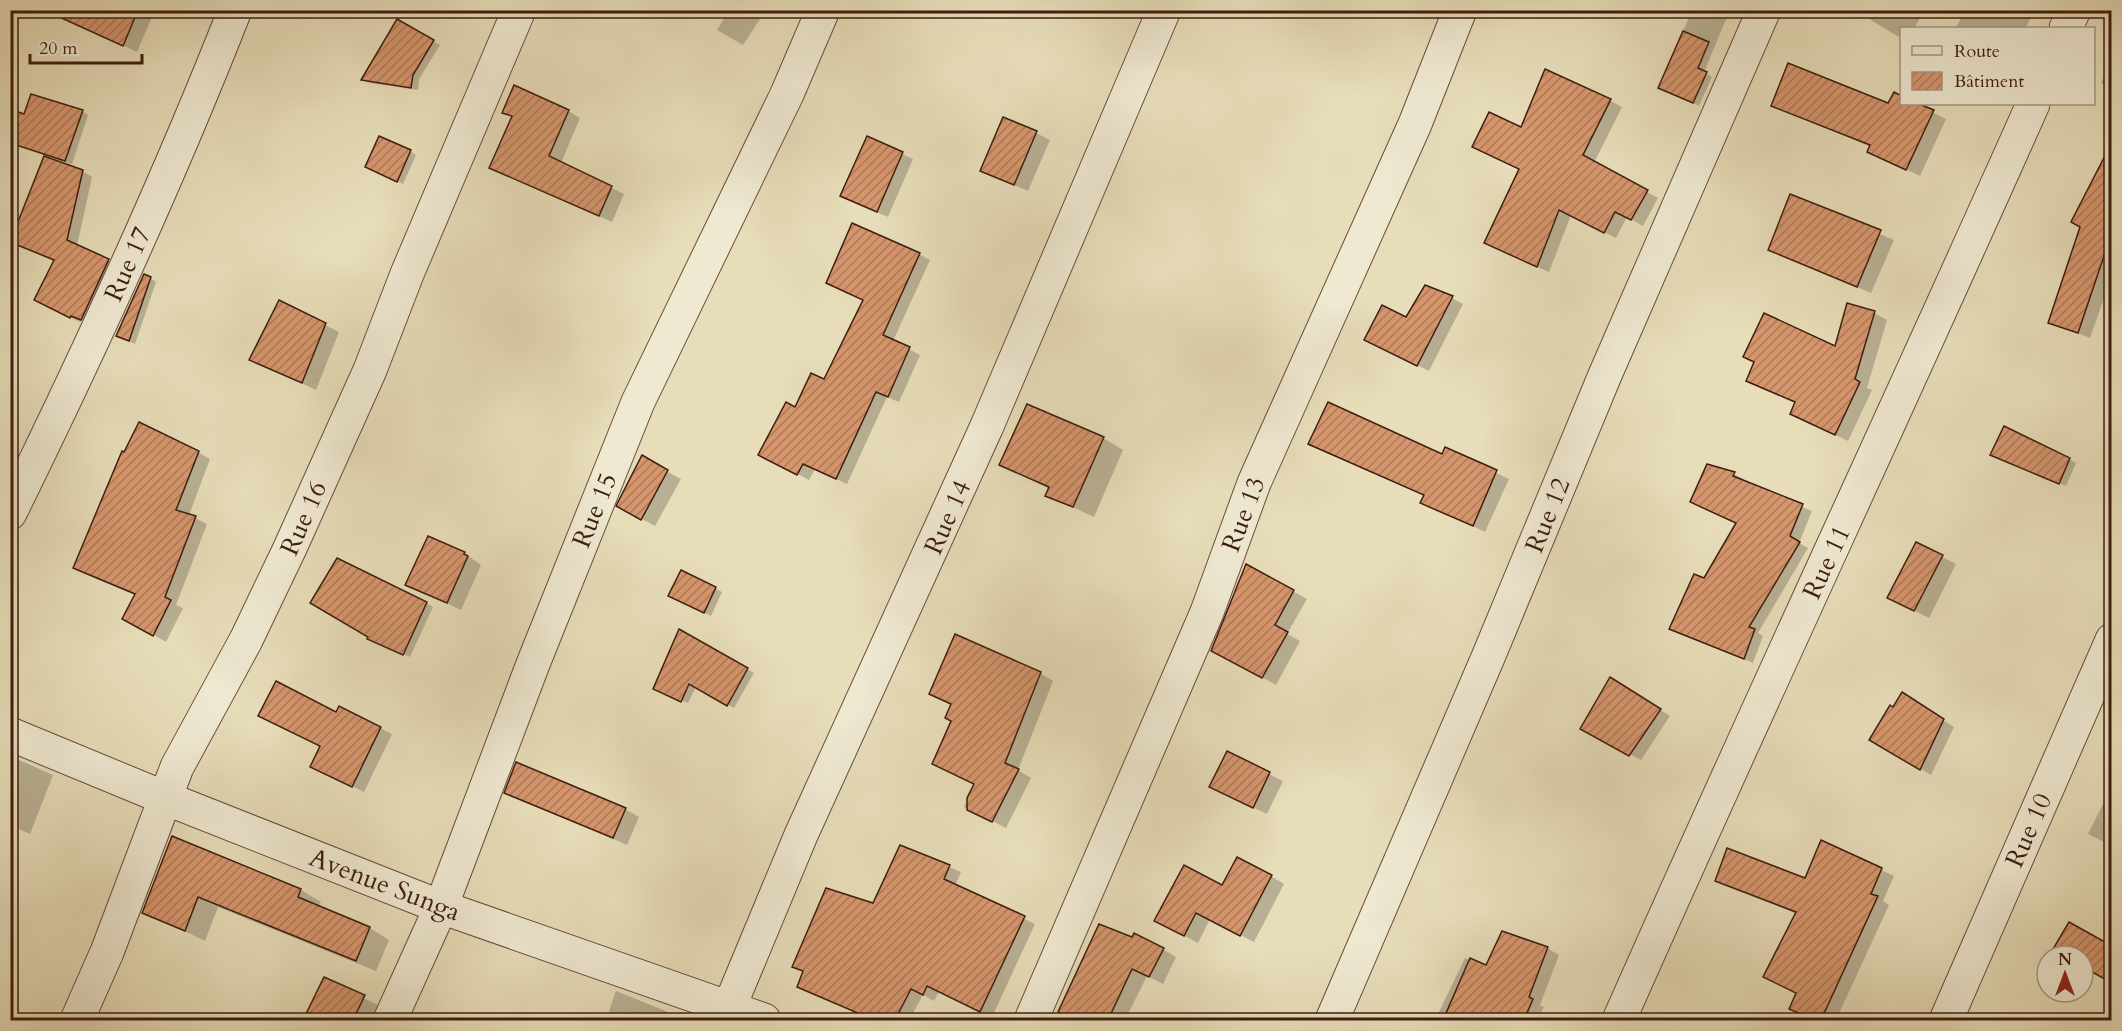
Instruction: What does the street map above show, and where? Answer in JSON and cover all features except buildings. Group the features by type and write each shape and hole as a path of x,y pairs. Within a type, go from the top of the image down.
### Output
{"street":[{"name":"Rue 17","path":"10,513 133,253 201,98 236,10"},
{"name":"Rue 16","path":"77,1020 107,952 186,748 246,640 290,548 370,370 407,274 519,10"},
{"name":"Rue 15","path":"390,1020 441,907 533,664 638,402 787,94 823,10"},
{"name":"Rue 14","path":"727,1014 801,835 987,426 1164,10"},
{"name":"Rue 13","path":"1031,1020 1207,612 1254,483 1415,124 1460,10"},
{"name":"Rue 12","path":"1332,1020 1489,655 1605,375 1764,10"},
{"path":"2066,27 2074,10"},
{"name":"Rue 11","path":"1619,1020 1706,823 1931,334 2033,105"},
{"name":"Rue 10","path":"1946,1020 2112,640"},
{"name":"Avenue Sunga","path":"10,734 441,907 727,1014 764,1020"}]}
